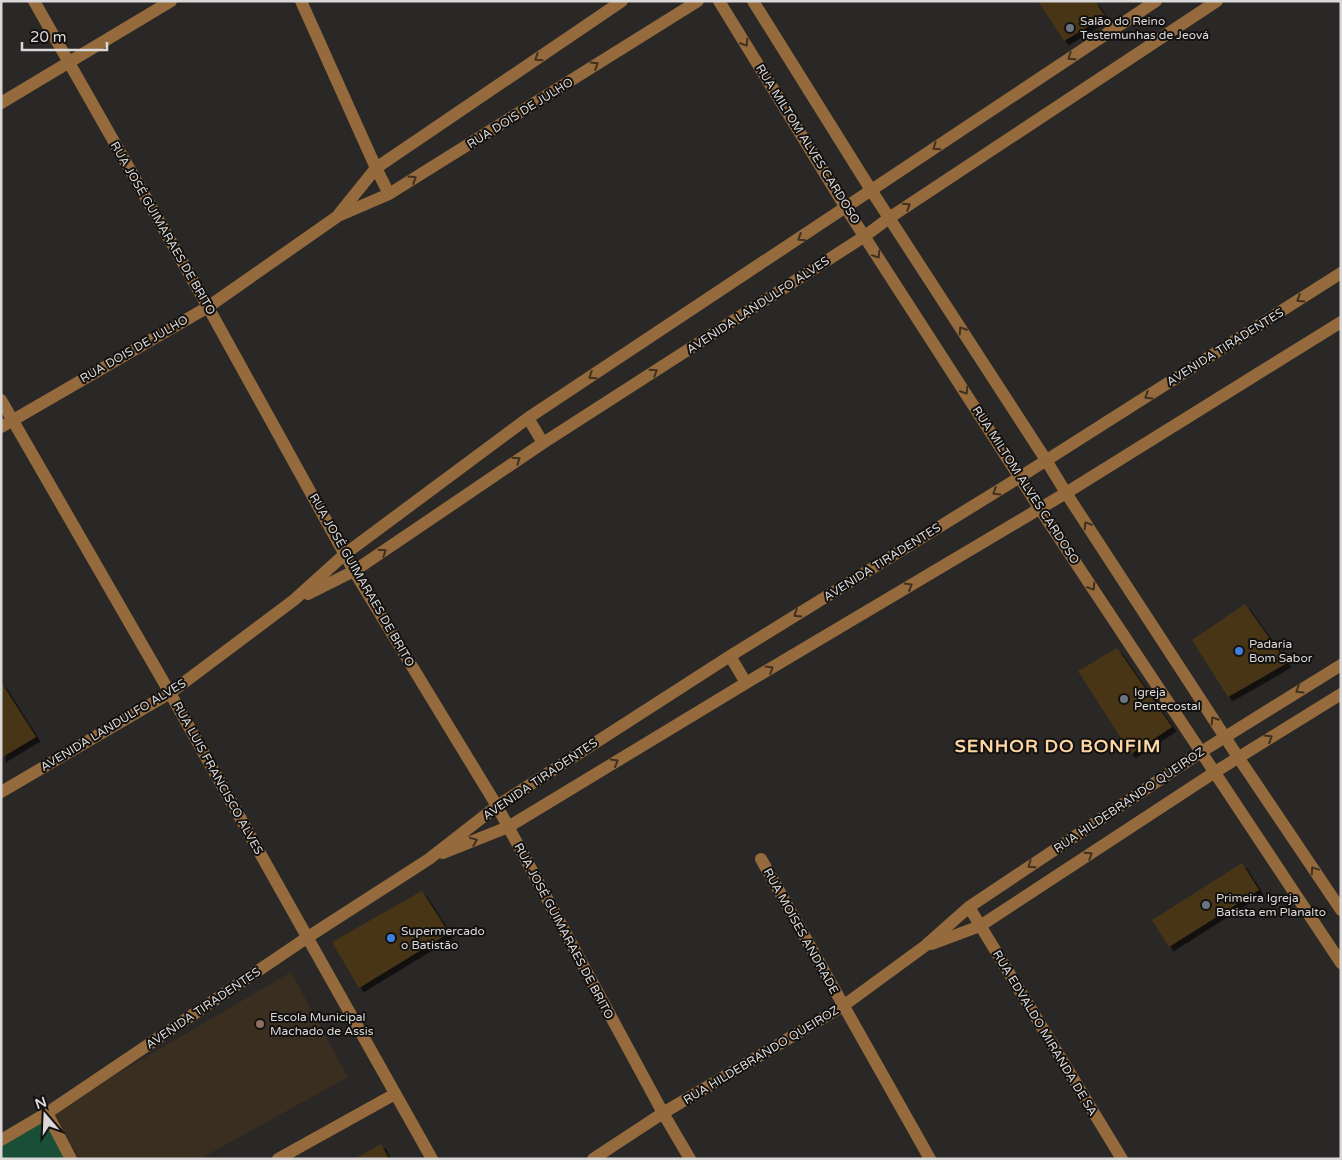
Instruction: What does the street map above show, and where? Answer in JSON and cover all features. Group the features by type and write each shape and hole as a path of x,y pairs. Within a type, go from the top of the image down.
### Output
{"street":[{"name":"RUA JOSÉ GUIMARAES DE BRITO","path":"34,1 208,307 354,571 497,806 662,1113 690,1159"},
{"path":"1,102 171,1"},
{"path":"301,1 376,168 390,194"},
{"name":"RUA DOIS DE JULHO","path":"338,216 376,168 622,1"},
{"name":"RUA DOIS DE JULHO","path":"1,427 208,307 338,216 390,194 698,1"},
{"name":"RUA MILTOM ALVES CARDOSO","path":"720,1 846,208 1040,508 1341,963"},
{"path":"753,1 871,190 1066,493 1238,757 1341,910"},
{"name":"AVENIDA LANDULFO ALVES","path":"1,792 170,693 294,600 345,554 528,418 1156,1"},
{"name":"AVENIDA LANDULFO ALVES","path":"294,600 354,571 543,443 865,236 889,218 1217,1"},
{"name":"AVENIDA TIRADENTES","path":"1,1140 47,1113 308,937 429,859 497,806 730,656 1020,477 1341,273"},
{"name":"AVENIDA TIRADENTES","path":"429,859 508,827 1066,493 1341,322"},
{"name":"RUA LUIS FRANCISCO ALVES","path":"1,400 170,693 432,1159"},
{"path":"528,418 543,443"},
{"path":"730,656 746,683"},
{"name":"RUA HILDEBRANDO QUEIROZ","path":"593,1159 662,1113 843,1006 925,946 969,906 1201,752 1341,665"},
{"name":"RUA HILDEBRANDO QUEIROZ","path":"925,946 980,926 1238,757 1341,694"},
{"name":"RUA MOISES ANDRADE","path":"762,859 930,1159"},
{"name":"RUA EDVALDO MIRANDA DE SA","path":"969,906 1122,1159"},
{"path":"278,1159 395,1094"},
{"path":"47,1113 71,1159"}],"shaded area":[{"name":"Escola Municipal Machado de Assis","path":"291,972 348,1077 200,1159 80,1159 50,1113"}],"green space":[{"path":"50,1113 64,1159 1,1159 1,1142"}],"building":[{"name":"Salão do Reino Testemunhas de Jeová","path":"1038,1 1095,1 1105,16 1064,41"},
{"name":"Padaria Bom Sabor","path":"1245,604 1287,663 1228,697 1192,640"},
{"name":"Igreja Pentecostal","path":"1117,648 1172,727 1131,754 1078,671"},
{"path":"1,682 36,737 1,758"},
{"name":"Primeira Igreja Batista em Planalto","path":"1242,863 1259,890 1169,947 1152,920"},
{"name":"Supermercado o Batistão","path":"422,891 449,933 359,988 332,942"},
{"path":"381,1144 389,1159 354,1159"}],"place":[{"name":"Salão do Reino Testemunhas de Jeová","path":"1070,28"},
{"name":"Padaria Bom Sabor","path":"1239,651"},
{"name":"Igreja Pentecostal","path":"1124,699"},
{"name":"Primeira Igreja Batista em Planalto","path":"1206,905"},
{"name":"Supermercado o Batistão","path":"391,938"},
{"name":"Escola Municipal Machado de Assis","path":"260,1024"}],"district":[{"name":"SENHOR DO BONFIM","path":"1058,746"}]}
